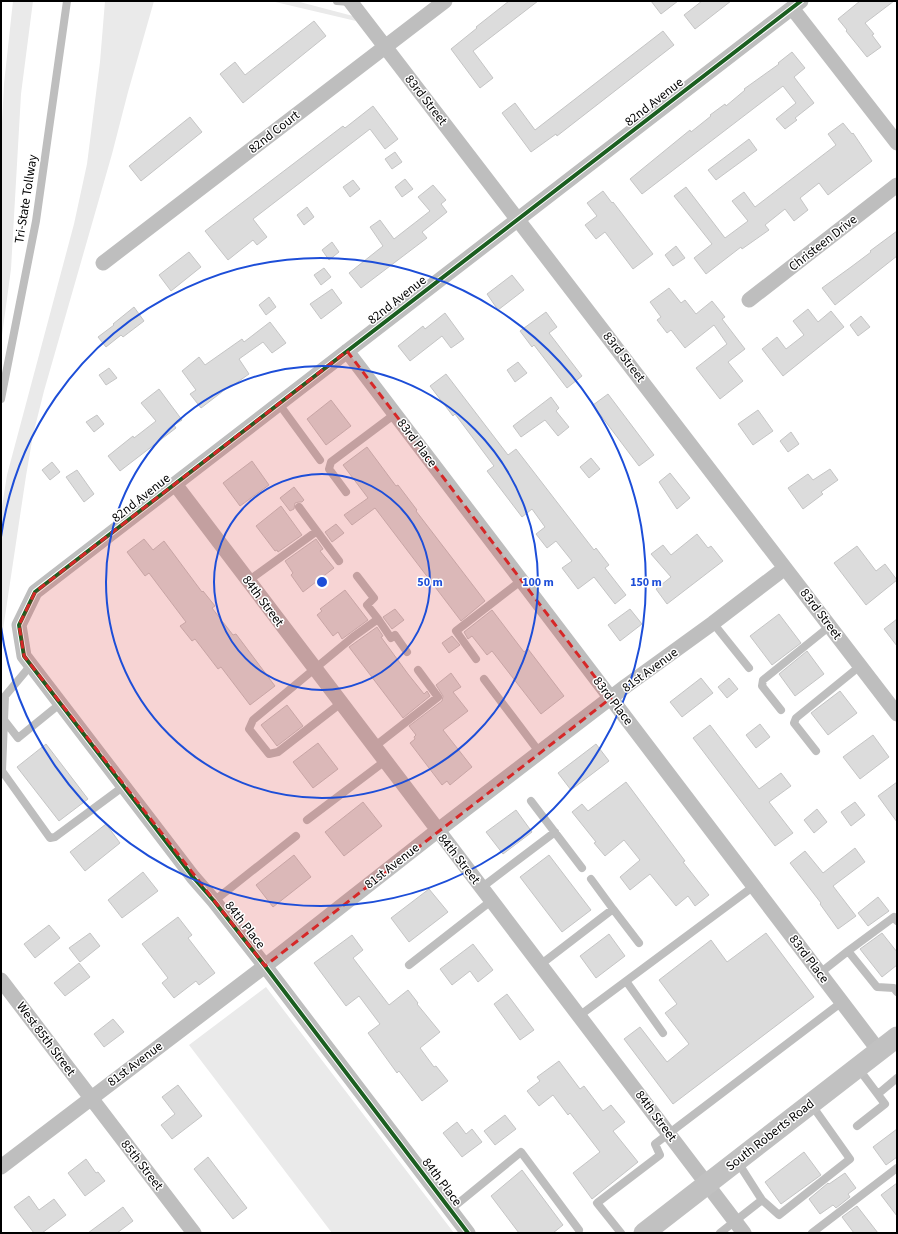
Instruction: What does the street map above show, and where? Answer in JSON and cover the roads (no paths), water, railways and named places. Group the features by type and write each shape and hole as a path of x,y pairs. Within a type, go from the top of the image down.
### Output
{"street":[{"name":"83rd Street","path":"350,1 897,714"},
{"name":"82nd Court","path":"103,263 444,1"},
{"path":"797,4 897,143"},
{"name":"82nd Avenue","path":"19,625 35,592 797,4"},
{"name":"Christeen Drive","path":"749,300 897,185"},
{"name":"83rd Place","path":"347,351 842,1002 892,1043"},
{"name":"84th Street","path":"175,484 437,831 492,901 740,1228"},
{"name":"81st Avenue","path":"1,1167 265,966 437,831 611,698 785,568"},
{"name":"84th Place","path":"19,625 24,656 193,877 214,901 265,966 468,1233"},
{"name":"West 85th Street","path":"1,980 90,1098"},
{"name":"South Roberts Road","path":"647,1232 707,1184 892,1043"},
{"name":"85th Street","path":"90,1098 194,1233"}],"lane":[{"name":"Tri-State Tollway","path":"1,399 36,221 67,1"},
{"path":"337,1 350,1"},
{"path":"279,404 320,460"},
{"path":"346,492 329,469 331,462 395,414"},
{"path":"299,508 339,561"},
{"path":"248,581 317,531"},
{"path":"357,576 374,598 367,605 391,638 395,635 407,652"},
{"path":"476,659 456,631 522,580"},
{"path":"341,703 278,752 269,754 249,729 253,720 353,637 378,619"},
{"path":"713,623 749,668"},
{"path":"781,710 762,686 763,680 830,626"},
{"path":"31,665 5,696 2,771 50,838 55,837 124,786"},
{"path":"816,751 794,723 796,718 860,666"},
{"path":"374,747 438,697 418,670"},
{"path":"484,679 540,753"},
{"path":"4,720 18,738 61,703"},
{"path":"307,820 384,761"},
{"path":"532,801 582,868"},
{"path":"481,888 555,832"},
{"path":"214,901 296,836"},
{"path":"591,880 639,943"},
{"path":"579,1016 754,886"},
{"path":"409,965 492,901"},
{"path":"540,965 613,909"},
{"path":"820,973 894,917 897,921"},
{"path":"848,951 877,987 894,988 897,992"},
{"path":"626,982 663,1032"},
{"path":"621,1233 597,1203 660,1155 655,1144 842,1002"},
{"path":"857,1126 885,1104 858,1068"},
{"path":"878,1094 897,1078"},
{"path":"737,1161 762,1200 779,1214 850,1159 811,1104"},
{"path":"450,1210 521,1152 580,1232"},
{"path":"812,1233 897,1168"},
{"path":"720,1233 740,1228 762,1200"}]}
